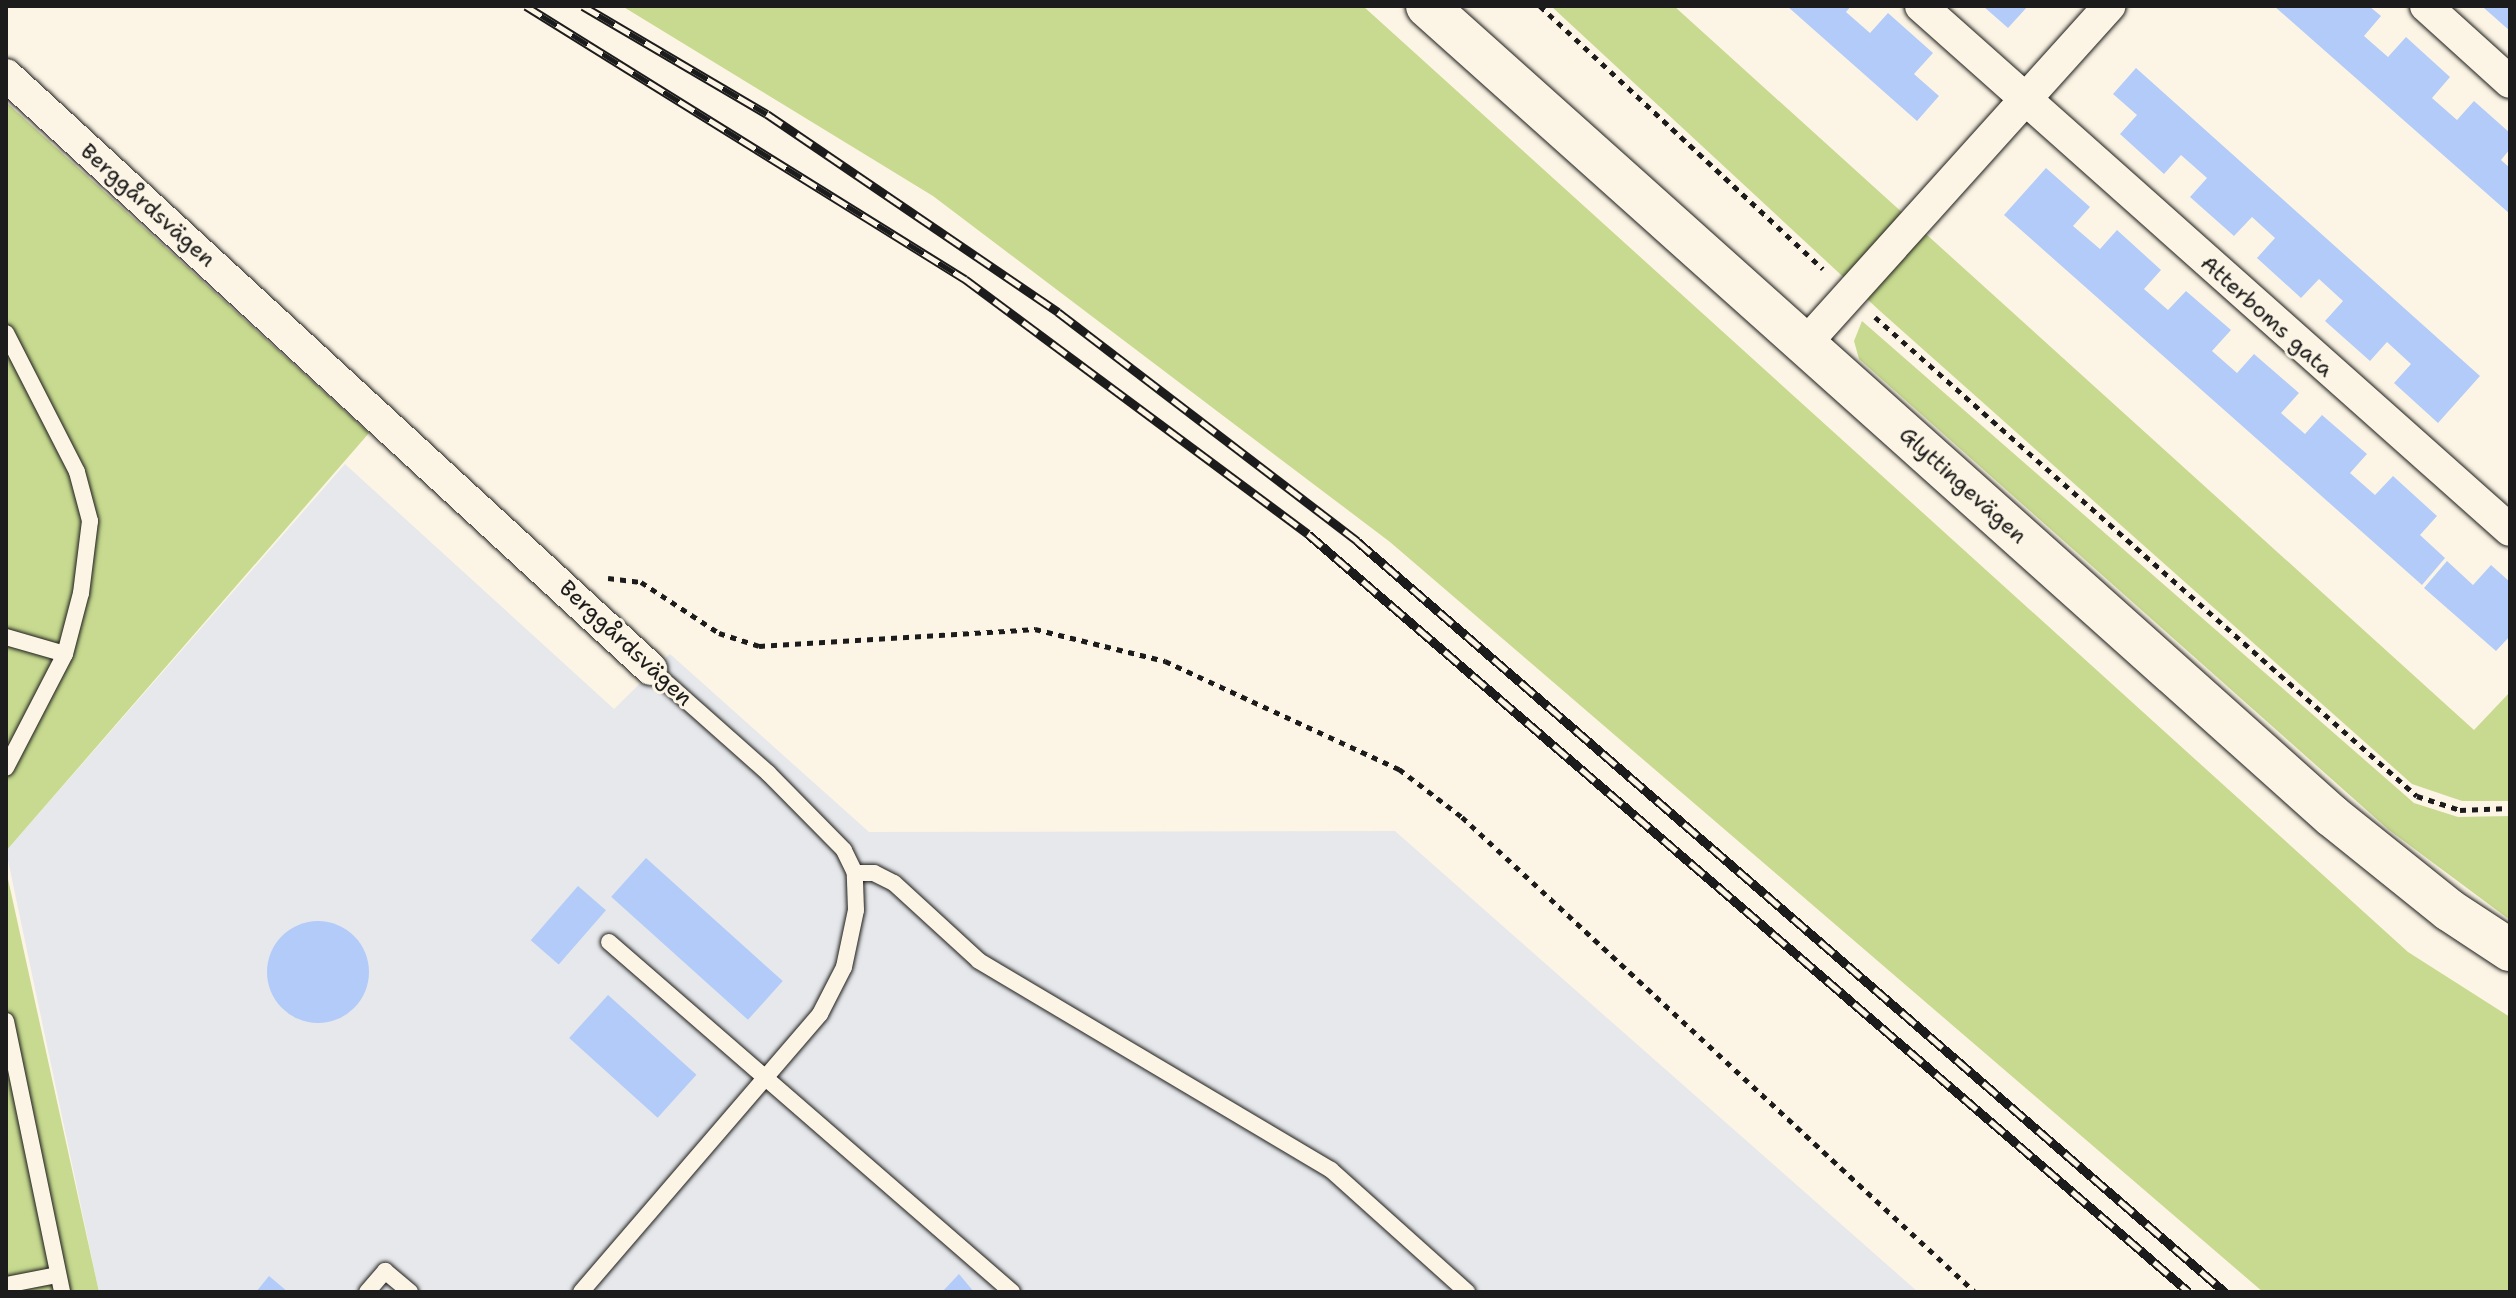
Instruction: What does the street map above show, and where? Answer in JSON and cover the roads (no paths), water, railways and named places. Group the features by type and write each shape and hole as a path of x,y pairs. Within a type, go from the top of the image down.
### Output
{"street":[{"name":"Glyttingevägen","path":"1427,6 2332,816 2449,910 2510,950"},
{"name":"Atterboms gata","path":"1921,6 2510,530"},
{"path":"1805,344 2109,6"},
{"path":"2426,6 2510,82"},
{"name":"Berggårdsvägen","path":"6,75 550,572 651,669"}],"lane":[{"path":"6,333 77,472 90,521 81,593 65,654 6,768"},
{"path":"6,637 65,654"},
{"name":"Berggårdsvägen","path":"651,669 825,828 855,873"},
{"path":"581,1292 820,1014 844,967 856,910 855,873 874,873 894,883 979,961 1331,1170 1467,1292"},
{"path":"609,942 767,1076 1012,1292"},
{"path":"6,1021 9,1053 62,1292"},
{"path":"367,1292 385,1271 410,1292"},
{"path":"6,1285 57,1275"}],"railway":[{"path":"526,6 965,279 1308,534 2189,1292"},
{"path":"583,6 767,114 1058,312 1357,541 2225,1292"}]}
